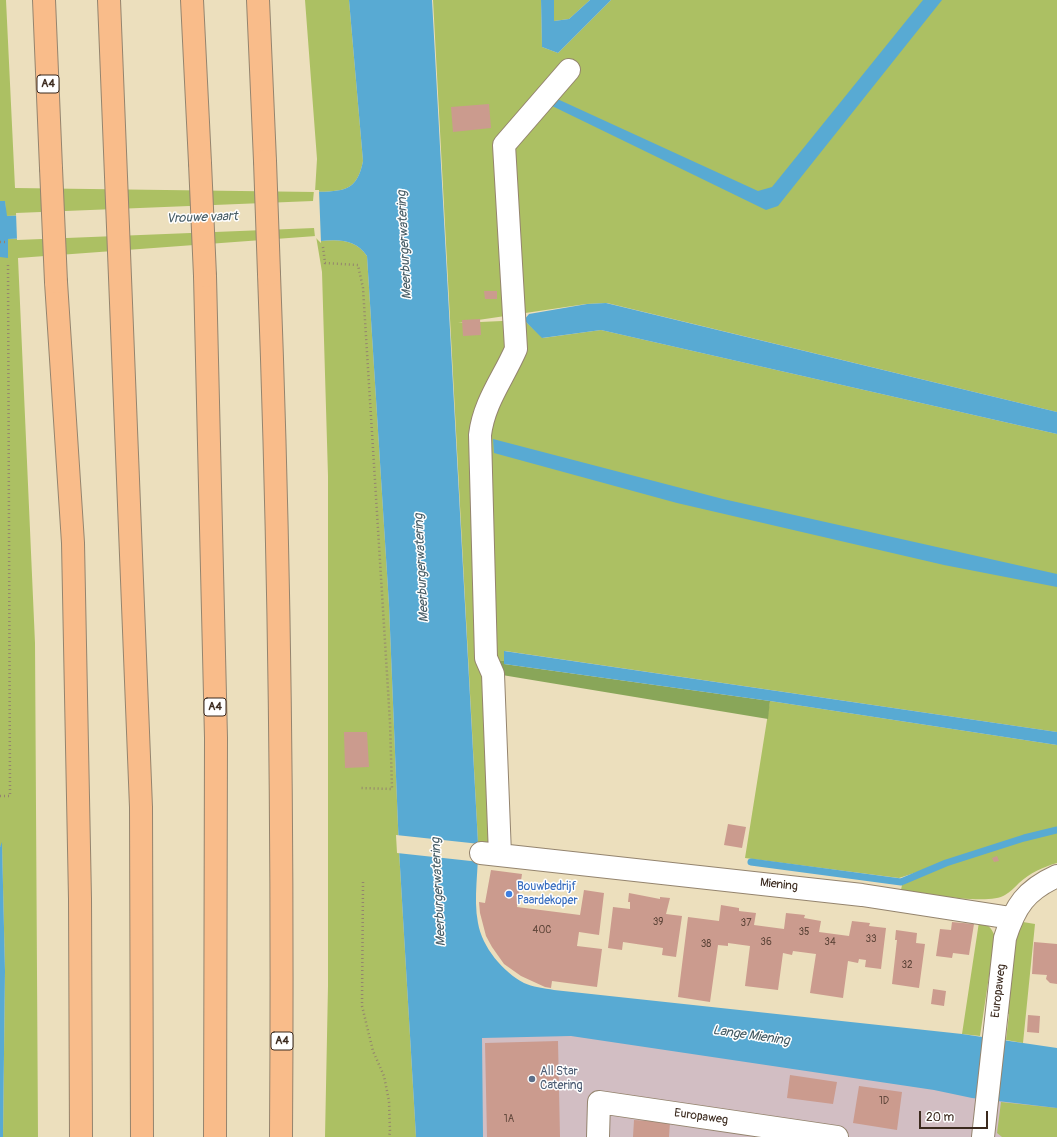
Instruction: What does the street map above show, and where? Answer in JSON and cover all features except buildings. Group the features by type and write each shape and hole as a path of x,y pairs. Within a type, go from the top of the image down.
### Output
{"highway":[{"name":"A4","path":"44,0 56,282 73,543 80,899 81,1137"},
{"path":"109,0 122,279 142,807 142,1137"},
{"name":"A4","path":"192,0 205,276 216,738 215,1137"},
{"name":"A4","path":"258,0 277,487 282,937 281,1137"}],"street":[{"name":"Miening","path":"569,70 504,145 516,349 487,405 482,420 480,436 486,658 493,674 491,854 862,894 1011,918"},
{"path":"1011,918 1028,894 1042,883 1057,876"},
{"name":"Europaweg","path":"983,1137 1005,938 1011,918"},
{"name":"Europaweg","path":"598,1137 599,1102 837,1137"}],"path":[{"path":"0,242 7,242"},
{"path":"323,247 324,263 358,265 363,288 390,722 392,789 359,788"},
{"path":"0,796 10,796 8,262"},
{"path":"363,882 362,1006 373,1051 384,1076 389,1109 389,1137"}],"shaded area":[{"path":"473,1010 1057,1096 1057,1137 473,1137"}],"green space":[{"path":"0,0 6,0 15,188 315,192 315,203 6,216 5,201 0,201"},
{"path":"305,0 349,0 363,161 357,179 347,188 333,191 315,192 317,159"},
{"path":"433,0 541,0 542,47 558,53 611,0 1057,0 1057,412 607,303 586,304 458,323 524,320 543,338 601,330 1057,434 1057,732 505,651 504,661 490,659 493,844 478,843"},
{"path":"554,0 590,0 569,19 554,21"},
{"path":"316,226 321,241 335,240 347,242 358,247 367,256 389,605 399,850 416,1137 325,1137 328,986 328,476 322,272 316,236 18,258 35,643 38,1137 3,1137 5,971 2,844 0,847 0,257 8,257 8,239"},
{"path":"490,659 504,661 504,664 770,701 768,719 496,674"},
{"path":"770,701 1057,745 1057,863 1032,873 1005,895 997,898 971,899 901,890 902,885 942,864 899,878 745,858"},
{"path":"979,922 985,923 989,926 995,936 980,1036 962,1034"},
{"path":"1023,922 1035,924 1023,1043 1006,1040 1009,1014 1006,1013 1009,979 1015,941"},
{"path":"1001,1102 1057,1108 1057,1137 1002,1137 997,1133"}],"water":[{"path":"349,0 432,0 478,843 476,903 480,932 489,950 501,966 524,983 531,986 554,990 962,1034 1057,1048 1057,1108 972,1098 934,1090 571,1036 482,1038 483,1137 416,1137 399,850 389,605 367,256 358,247 347,242 335,240 321,241 316,236 316,226 8,239 8,258 0,257 0,201 5,201 7,216 315,203 315,192 341,190 353,184 357,179 363,161"},
{"path":"541,0 554,0 554,21 569,19 590,0 611,0 558,53 542,47"},
{"path":"923,0 942,0 778,206 766,210 548,104 553,97 758,191 772,187"},
{"path":"606,303 1057,412 1057,434 601,330 542,338 524,320 529,314 587,304"},
{"path":"493,439 723,499 1057,574 1057,587 944,565 677,503 494,453"},
{"path":"504,651 1057,732 1057,745 770,701 504,664"},
{"path":"2,842 5,971 3,1137 0,1137 0,847"}],"pier":[{"path":"314,190 319,190 321,243 315,237 314,228 17,240 16,213 313,201"},
{"path":"396,835 480,844 480,862 397,853"}],"waterway":[{"path":"751,862 901,882 946,863 1024,838 1057,830"}],"place":[{"name":"Bouwbedrijf Paardekoper","path":"509,894"},
{"name":"All Star Catering","path":"532,1079"}],"water label":[{"name":"Vrouwe vaart","path":"202,218"},
{"name":"Meerburgerwatering","path":"405,245"},
{"name":"Meerburgerwatering","path":"422,568"},
{"name":"Meerburgerwatering","path":"439,892"},
{"name":"Lange Miening","path":"751,1036"}]}
